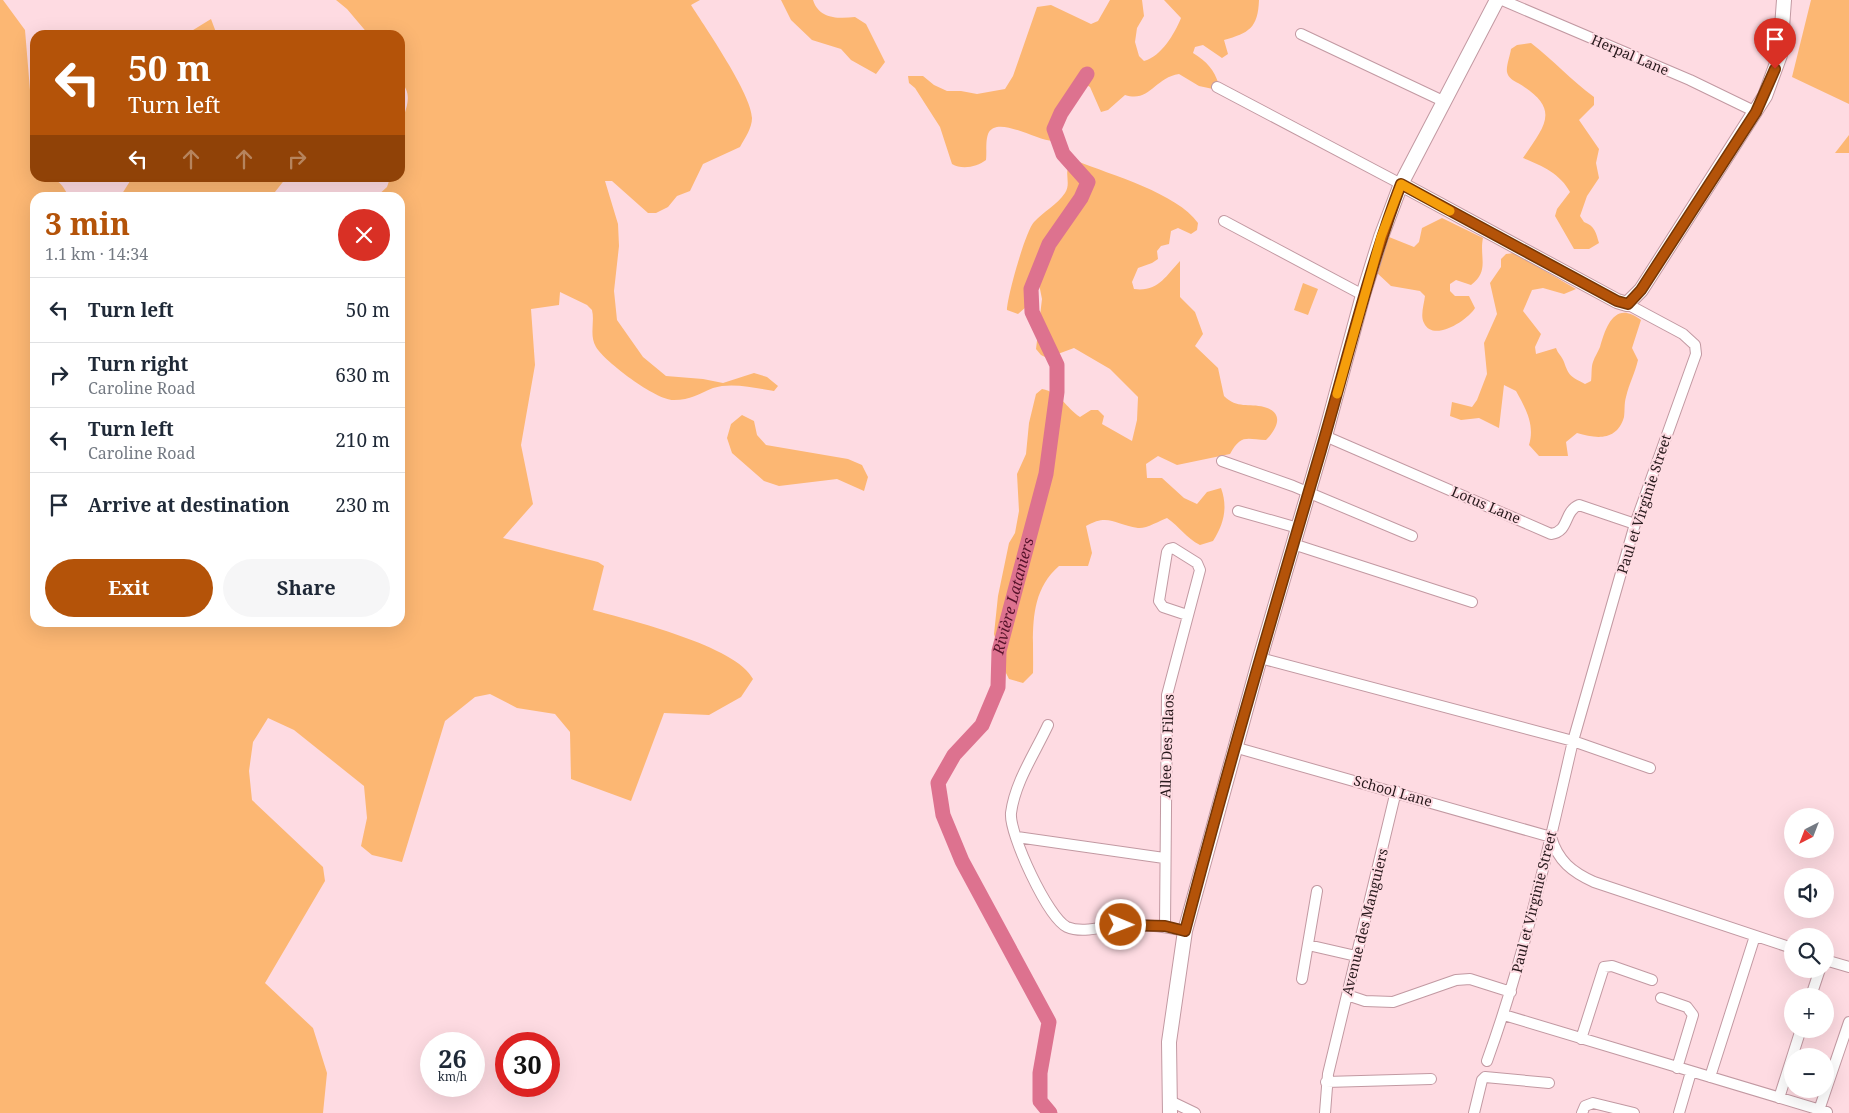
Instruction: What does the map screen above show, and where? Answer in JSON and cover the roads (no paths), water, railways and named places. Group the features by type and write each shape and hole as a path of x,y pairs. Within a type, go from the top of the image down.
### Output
{"main road":[{"path":"1170,1107 1169,1042 1185,931 1234,747 1325,436 1363,295 1381,237 1401,184 1497,0"},
{"path":"1401,184 1617,301 1628,304 1641,290 1765,96 1780,55 1784,0"}],"street":[{"name":"Herpal Lane","path":"1502,0 1690,80 1756,112"},
{"path":"1301,34 1443,101"},
{"path":"1217,87 1401,184"},
{"path":"1224,221 1363,295"},
{"name":"Paul et Virginie Street","path":"1487,1061 1511,992 1551,837 1573,741 1635,524 1696,354 1695,345 1683,334 1628,304"},
{"name":"Lotus Lane","path":"1325,436 1552,534 1558,533 1565,528 1568,515 1573,508 1579,505 1635,524"},
{"path":"1222,461 1293,486 1308,494 1412,536"},
{"path":"1238,512 1298,528"},
{"path":"1293,544 1472,602"},
{"name":"Allee Des Filaos","path":"1165,926 1164,858 1167,695 1200,570 1197,563 1173,548 1167,552 1159,601 1163,607 1187,614"},
{"path":"1260,658 1573,741 1650,768"},
{"path":"1048,726 1016,793 1011,816 1017,837 1044,902 1057,920 1067,927 1080,930 1121,925 1165,926 1185,931"},
{"name":"School Lane","path":"1234,747 1396,791 1551,837"},
{"name":"Avenue des Manguiers","path":"1325,1113 1327,1078 1396,791"},
{"path":"1017,837 1164,858"},
{"path":"1551,837 1555,850 1575,873 1594,882 1784,945"},
{"path":"1302,979 1317,891"},
{"path":"1710,1077 1755,936"},
{"path":"1308,945 1356,956"},
{"path":"1834,963 1849,967"},
{"path":"1581,1039 1604,967 1612,966 1652,980"},
{"path":"1347,995 1366,1001 1393,1002 1456,980 1470,978 1511,992"},
{"path":"1661,998 1687,1007 1692,1015 1677,1068"},
{"path":"1504,1014 1822,1112 1849,1022"},
{"path":"1779,1098 1798,1038"},
{"path":"1678,1113 1691,1072"},
{"path":"1474,1113 1482,1080 1485,1077 1549,1083"},
{"path":"1327,1078 1431,1079"},
{"path":"1582,1113 1585,1106 1593,1103 1634,1113"},
{"path":"1170,1107 1194,1113"}],"waterway":[{"name":"Rivière Lataniers","path":"1050,1113 1040,1101 1040,1073 1049,1022 962,861 943,815 938,783 954,755 982,725 998,687 999,651 1046,474 1057,392 1057,365 1032,312 1031,289 1049,244 1081,198 1088,182 1063,154 1054,129 1061,113 1087,74"}]}
